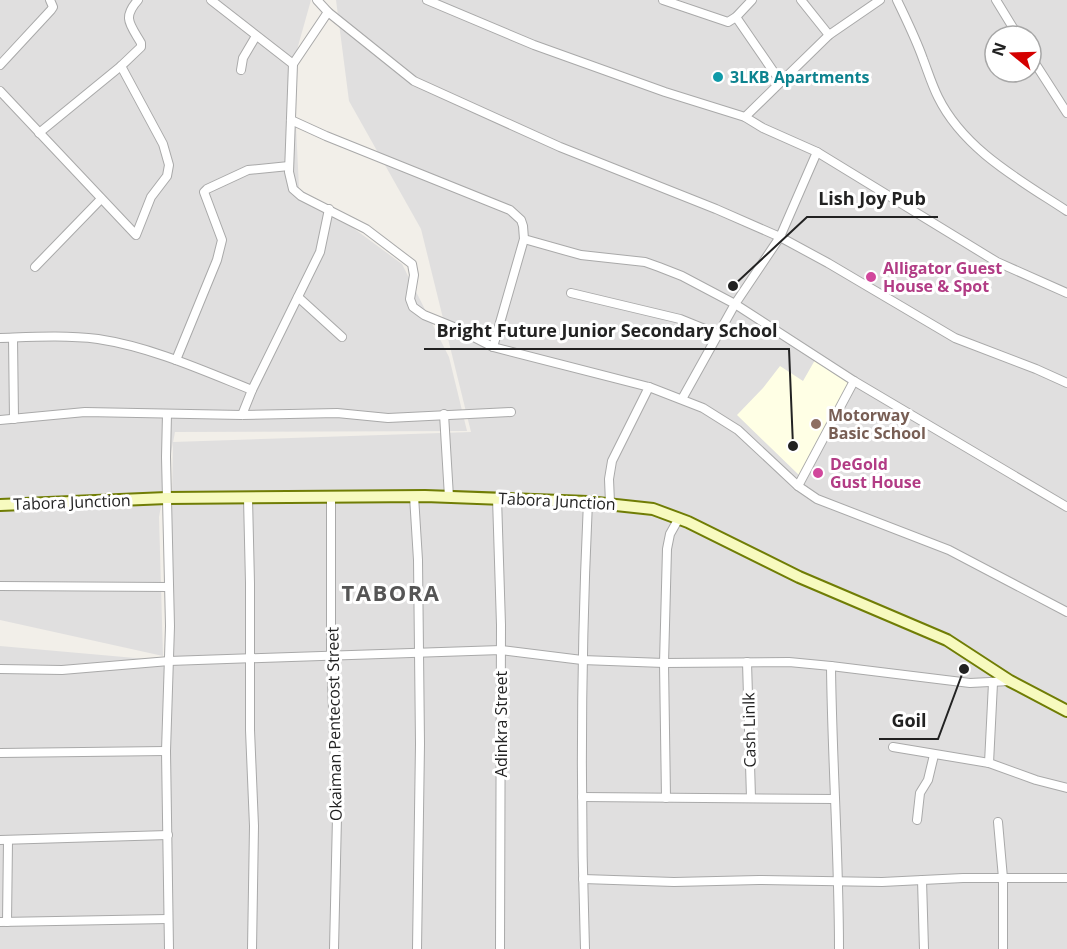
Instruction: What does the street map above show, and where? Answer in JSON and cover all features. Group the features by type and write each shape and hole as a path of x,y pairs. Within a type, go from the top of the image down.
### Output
{"street":[{"path":"0,65 51,10 53,7 50,0"},
{"path":"39,133 141,47 129,22 128,14 138,0"},
{"path":"211,0 293,64"},
{"path":"317,0 328,12 414,81 560,147 780,237 955,338 1067,383"},
{"path":"427,0 534,45 665,92 745,117 763,128 817,152 997,262 1067,293"},
{"path":"663,0 724,22 736,17 752,0"},
{"path":"801,0 829,35"},
{"path":"745,117 829,35 880,0"},
{"path":"897,0 938,98 956,126 973,143 1019,180 1067,211"},
{"path":"996,0 1011,24"},
{"path":"328,12 293,64 289,166 293,189 301,196 366,229 412,264 414,275 410,299 413,307 423,315 456,328 493,347 649,387 703,408 738,430 798,486 817,499 949,550 1067,612"},
{"path":"736,17 780,81"},
{"path":"241,70 245,53 256,36"},
{"path":"0,91 136,235 151,197 167,176 169,165 164,144 121,66"},
{"path":"1043,75 1067,112"},
{"path":"291,120 510,210 520,220 524,239 493,347"},
{"path":"682,399 735,304 780,237 817,152"},
{"path":"176,360 217,260 222,240 204,192 248,170 289,166"},
{"path":"36,267 101,199"},
{"path":"242,415 320,252 329,209"},
{"path":"524,239 581,255 645,262 682,276 735,304 854,381 1067,507"},
{"path":"571,293 680,319 717,334"},
{"path":"298,297 342,337"},
{"path":"0,338 51,336 95,339 132,346 176,360 252,390"},
{"path":"13,338 14,419"},
{"path":"798,486 854,381"},
{"path":"610,503 609,479 612,461 649,387"},
{"path":"0,420 85,412 242,415 337,413 388,418 511,412"},
{"path":"168,414 169,661 166,751 168,949"},
{"path":"444,414 449,497"},
{"path":"414,496 418,560 417,652 420,766 417,949"},
{"name":"Tabora Junction","path":"0,505 167,498 414,496 610,503 653,509 679,518 793,574 947,640 1010,681 1067,711"},
{"path":"248,498 250,730 254,826 252,949"},
{"name":"Okaiman Pentecost Street","path":"330,498 331,654 337,817 334,949"},
{"name":"Adinkra Street","path":"496,498 501,650 500,949"},
{"path":"585,949 582,660 588,502"},
{"path":"666,798 664,663 667,549 670,534 679,518"},
{"path":"0,586 169,587"},
{"path":"0,669 62,670 169,661 501,650 582,660 664,663 747,662 831,666 970,683 1010,681"},
{"name":"Cash Linlk","path":"747,662 751,798"},
{"path":"831,666 834,799 839,882 839,949"},
{"path":"989,763 993,683"},
{"path":"893,747 989,763 1036,780 1067,788"},
{"path":"0,753 166,751"},
{"path":"917,820 920,793 928,780 934,755"},
{"path":"582,797 834,799"},
{"path":"998,822 1003,878 1003,949"},
{"path":"168,835 4,840 3,922 168,919"},
{"path":"583,879 674,882 759,880 839,882 1067,878"},
{"path":"922,880 924,949"}],"shaded area":[{"path":"0,0 311,0 293,64 299,188 402,264 449,357 467,431 175,432 159,517 163,656 0,620"},
{"path":"336,0 1067,0 1067,949 0,949 0,646 169,661 173,442 471,432 421,229 349,101"},
{"path":"815,360 851,382 800,476 737,415 780,366 803,381"}],"place":[{"name":"3LKB Apartments","path":"718,77"},
{"name":"Alligator Guest House & Spot","path":"871,277"},
{"name":"Lish Joy Pub","path":"733,286"},
{"name":"Motorway Basic School","path":"816,424"},
{"name":"Bright Future Junior Secondary School","path":"793,446"},
{"name":"DeGold Gust House","path":"818,473"},
{"name":"Goil","path":"964,669"}],"district":[{"name":"TABORA","path":"391,592"}]}
